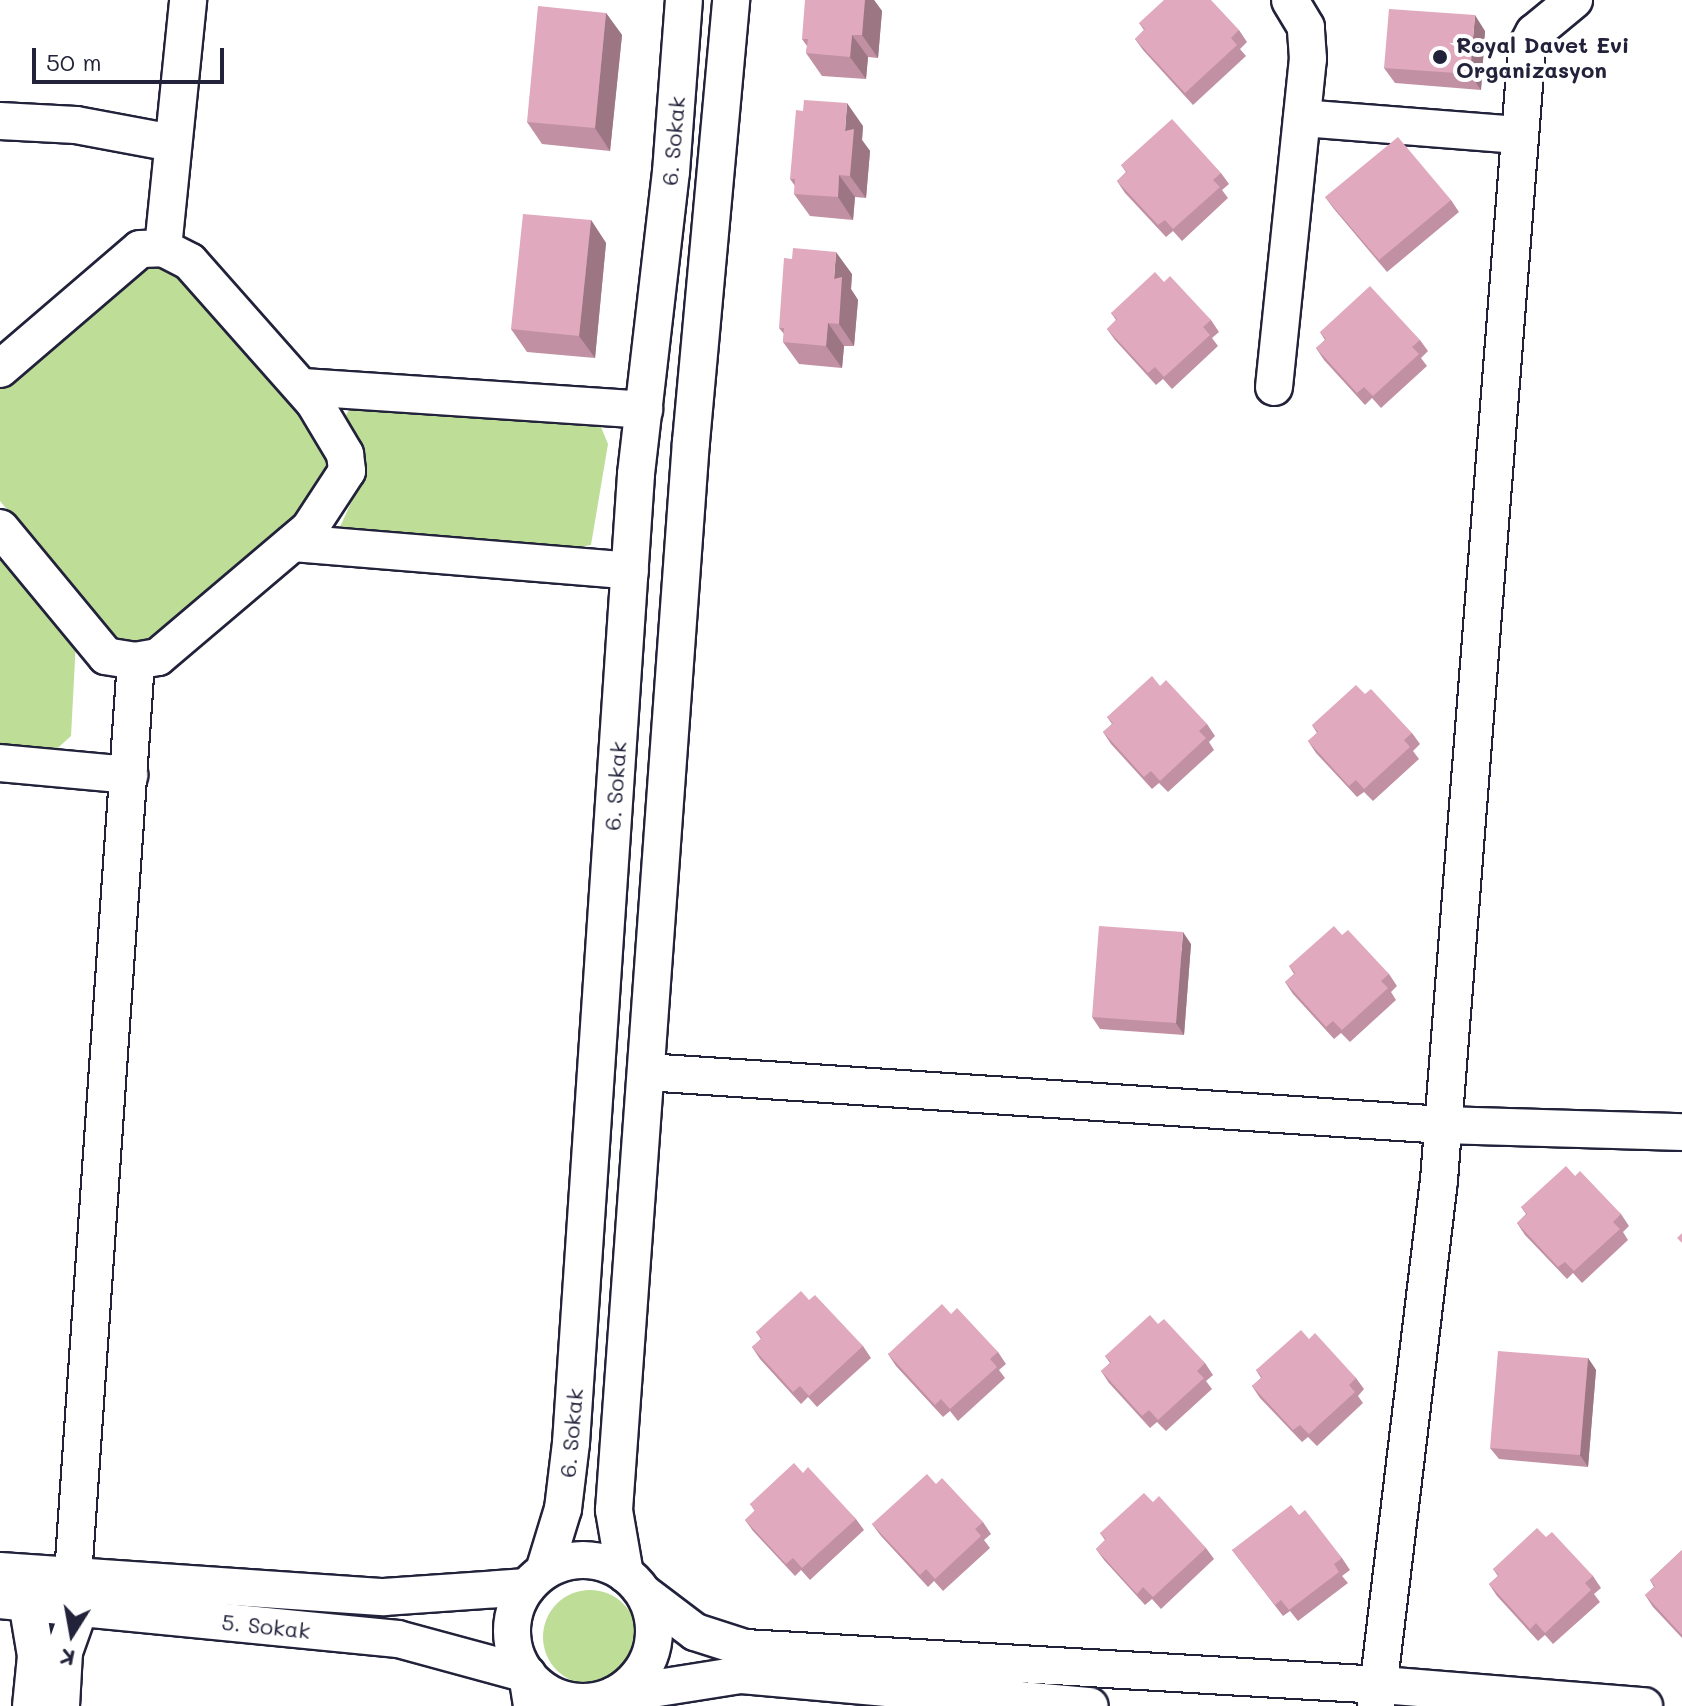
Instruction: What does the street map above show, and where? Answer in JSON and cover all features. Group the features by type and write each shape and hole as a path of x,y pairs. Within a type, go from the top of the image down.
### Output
{"street":[{"path":"163,248 188,0"},
{"name":"6. Sokak","path":"535,1579 563,1509 571,1443 630,571 644,410 671,172 684,0"},
{"name":"6. Sokak","path":"635,1584 614,1510 691,442 731,0"},
{"path":"1274,387 1302,118 1306,27 1290,0"},
{"path":"1379,1695 1443,1125 1527,46 1534,33 1574,0"},
{"path":"1302,118 1519,135"},
{"path":"0,121 76,125 172,143"},
{"path":"0,369 140,249 163,248 190,262 302,387 331,427 347,471 329,505 293,543 158,657 136,661 106,656 0,528"},
{"path":"302,387 644,410"},
{"path":"293,543 630,571"},
{"path":"61,1706 64,1652 76,1592 136,661"},
{"path":"0,763 129,775"},
{"path":"646,1072 1443,1125 1682,1132"},
{"path":"1090,1706 740,1675 612,1701 567,1700 529,1690 515,1653 512,1630 535,1579 588,1559 635,1584 695,1632 745,1648 1379,1695 1644,1706"},
{"name":"5. Sokak","path":"0,1571 76,1592 398,1639 529,1690"},
{"name":"5. Sokak","path":"14,1601 76,1592 384,1597 535,1579"},
{"path":"612,1701 634,1682 651,1651 654,1616 635,1584"},
{"path":"14,1601 36,1656 31,1706"}],"green space":[{"path":"164,257 328,442 336,464 328,489 161,637 126,647 106,630 0,501 0,387 126,276"},
{"path":"349,410 601,427 608,444 591,545 576,548 339,529 360,483 357,441 346,415"},
{"path":"0,552 76,641 71,736 50,755 0,751"},
{"path":"590,1590 608,1594 623,1604 633,1619 637,1637 633,1655 623,1670 608,1680 590,1684 572,1680 557,1670 547,1655 543,1637 547,1619 557,1604 572,1594"}],"building":[{"path":"805,0 865,0 862,35 852,35 850,57 806,53 808,39 802,39"},
{"path":"1164,0 1211,0 1239,30 1231,38 1237,45 1185,93 1135,39 1145,29 1139,23"},
{"path":"538,6 606,13 595,128 527,122"},
{"name":"Royal Davet Evi Organizasyon","path":"1389,9 1475,15 1470,74 1384,68"},
{"path":"804,100 847,103 845,131 854,129 850,176 839,175 838,197 794,194 795,179 790,179 796,110 803,111"},
{"path":"1172,119 1221,173 1213,180 1220,187 1173,229 1165,220 1158,225 1117,181 1127,172 1121,165"},
{"path":"1398,137 1451,200 1379,260 1325,197"},
{"path":"523,214 591,220 579,336 511,329"},
{"path":"793,248 836,252 834,279 842,277 839,324 828,323 826,346 783,342 784,328 779,328 784,258 792,259"},
{"path":"1155,272 1164,282 1170,276 1211,320 1203,327 1210,335 1164,377 1155,367 1148,373 1107,329 1117,319 1111,313"},
{"path":"1370,286 1420,340 1412,347 1419,354 1373,396 1364,387 1357,393 1316,348 1326,339 1320,332"},
{"path":"1152,676 1160,686 1166,680 1207,724 1199,731 1206,738 1160,781 1151,771 1144,777 1103,732 1113,723 1107,717"},
{"path":"1356,685 1365,694 1371,689 1412,733 1404,740 1410,747 1364,789 1356,780 1349,786 1308,741 1318,732 1312,725"},
{"path":"1099,926 1183,932 1176,1023 1092,1017"},
{"path":"1334,926 1342,935 1348,930 1389,974 1381,981 1388,988 1342,1030 1333,1021 1326,1027 1285,982 1295,973 1289,966"},
{"path":"1566,1166 1575,1176 1580,1171 1621,1214 1613,1222 1620,1229 1574,1271 1565,1262 1558,1267 1517,1223 1527,1214 1521,1207"},
{"path":"801,1291 809,1300 815,1295 863,1346 809,1396 800,1386 793,1392 752,1347 762,1338 756,1332"},
{"path":"942,1304 951,1314 957,1308 998,1352 990,1359 997,1367 950,1409 941,1399 935,1405 888,1354"},
{"path":"1150,1315 1158,1324 1164,1319 1205,1363 1197,1371 1204,1378 1158,1420 1149,1410 1142,1416 1101,1371 1111,1362 1105,1356"},
{"path":"1301,1330 1309,1339 1315,1333 1356,1378 1349,1385 1355,1392 1309,1434 1300,1425 1293,1430 1252,1386 1262,1377 1256,1370"},
{"path":"1498,1351 1588,1358 1580,1455 1490,1448"},
{"path":"794,1463 803,1473 808,1467 856,1519 802,1568 793,1558 786,1564 745,1520 755,1510 750,1504"},
{"path":"927,1474 936,1484 942,1478 983,1522 975,1529 981,1536 935,1579 926,1569 920,1575 872,1524"},
{"path":"1144,1493 1153,1502 1159,1496 1206,1548 1153,1597 1143,1587 1137,1594 1096,1549 1106,1539 1100,1533"},
{"path":"1291,1505 1299,1515 1305,1510 1342,1558 1334,1564 1339,1572 1289,1610 1281,1600 1275,1605 1232,1550"},
{"path":"1537,1528 1546,1537 1552,1532 1593,1576 1585,1583 1591,1590 1545,1633 1536,1623 1530,1629 1489,1584 1499,1575 1493,1569"},
{"path":"1682,1550 1682,1635 1645,1595 1655,1586 1650,1580"}],"place":[{"name":"Royal Davet Evi Organizasyon","path":"1440,57"}]}
